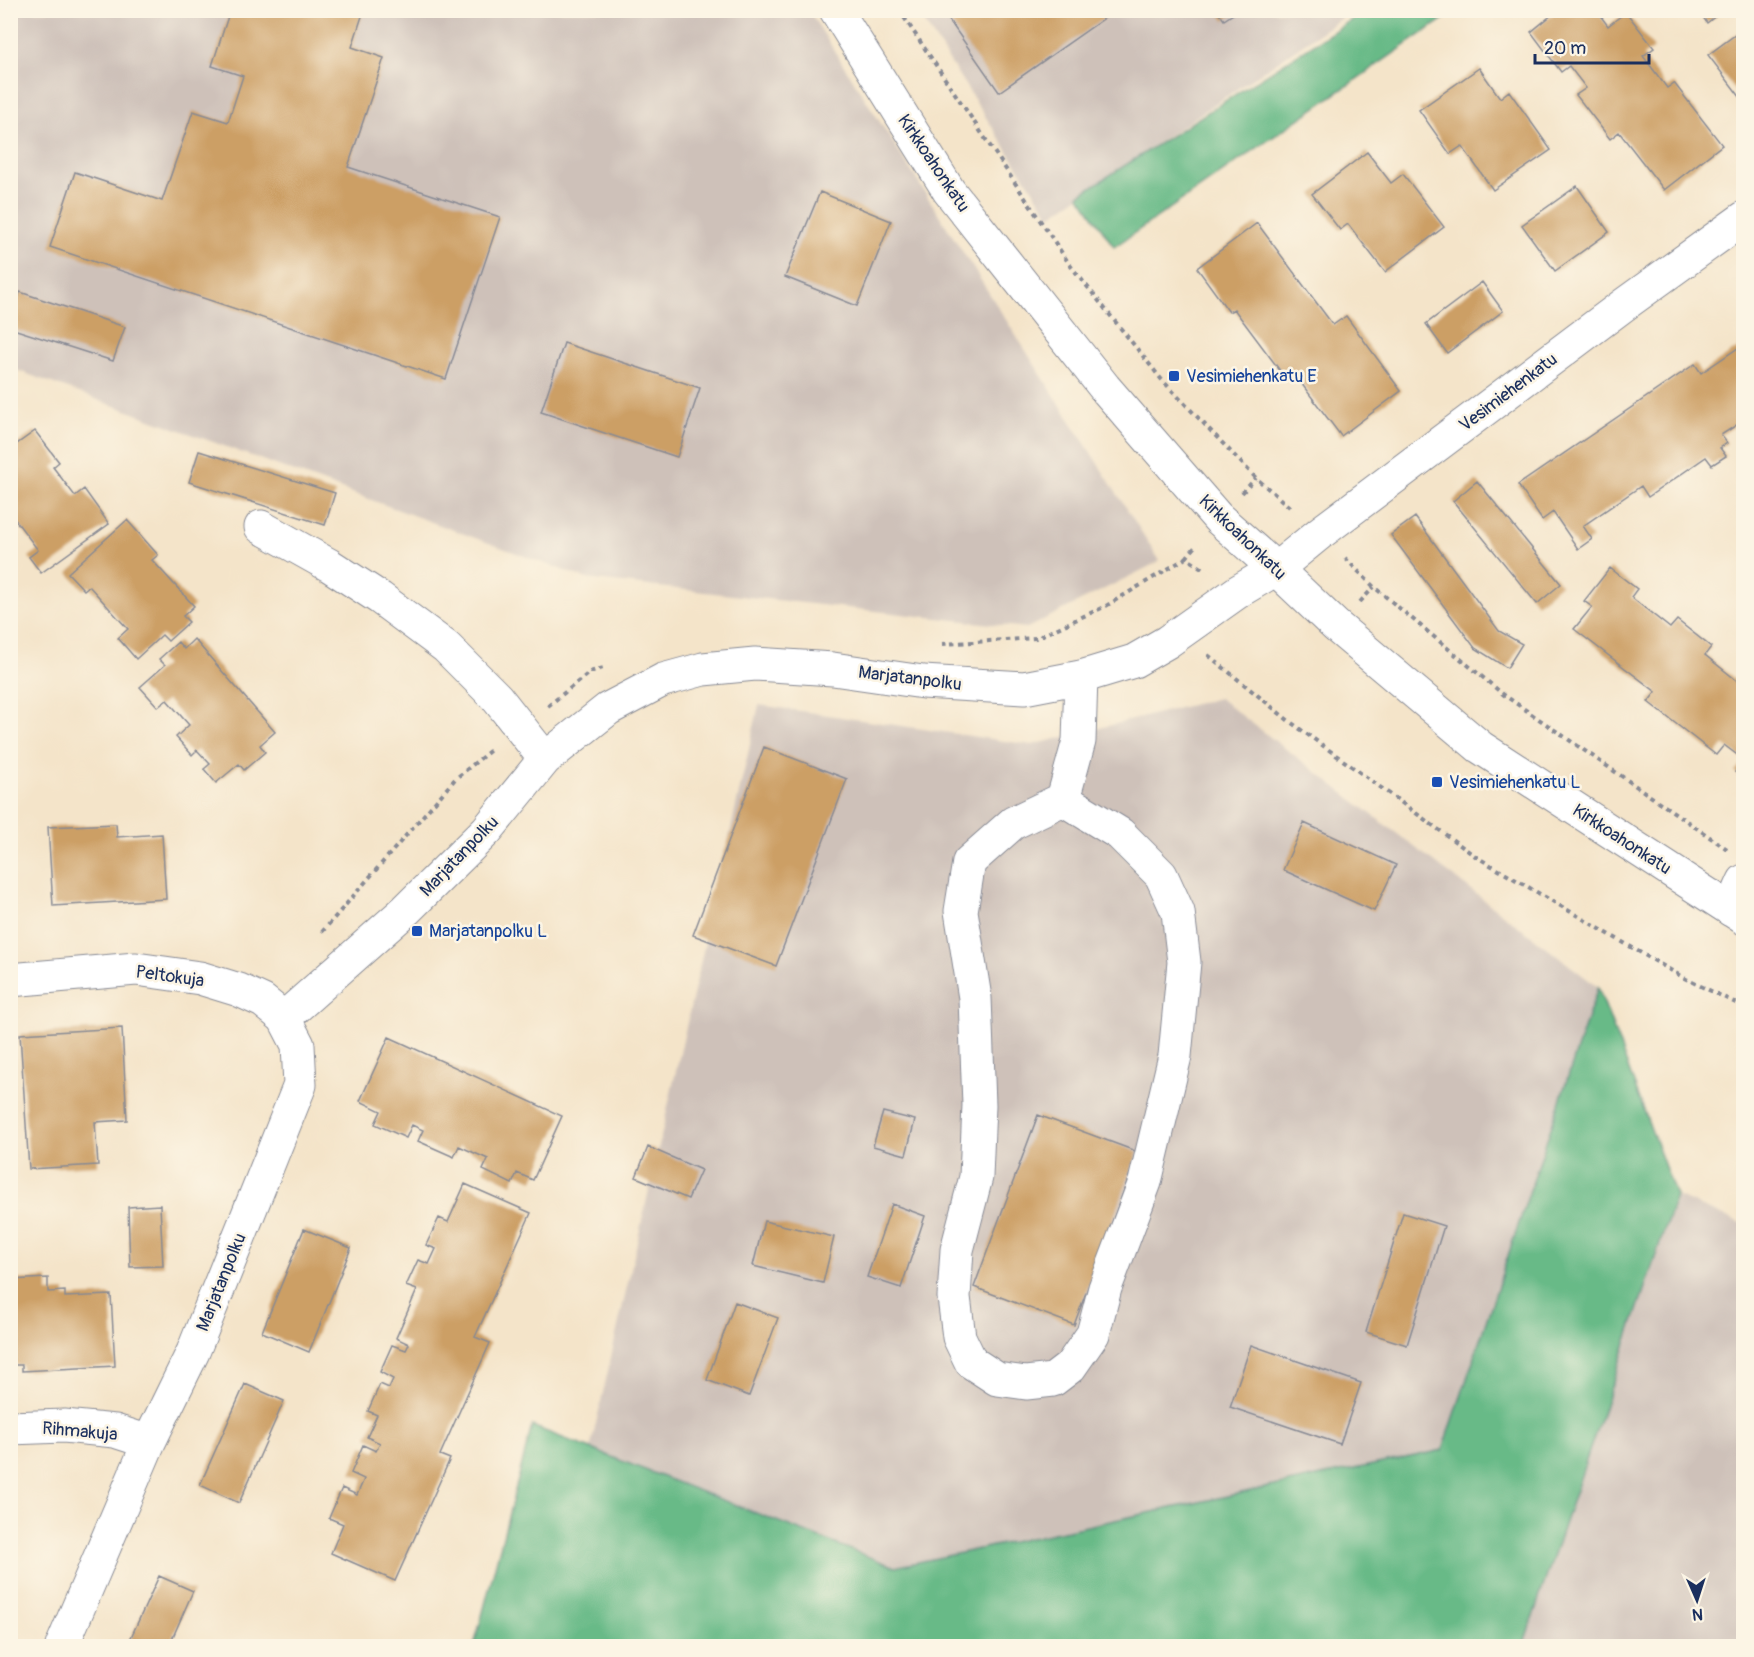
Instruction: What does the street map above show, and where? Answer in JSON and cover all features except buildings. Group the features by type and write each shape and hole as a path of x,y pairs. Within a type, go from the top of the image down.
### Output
{"street":[{"name":"Kirkkoahonkatu","path":"836,10 949,191 1113,397 1218,518 1336,626 1480,747 1738,891"},
{"name":"Vesimiehenkatu","path":"1276,569 1320,533 1743,218"},
{"path":"261,527 329,565 380,598 446,647 497,698 545,759"},
{"name":"Marjatanpolku","path":"62,1647 149,1442 192,1352 300,1085 298,1045 284,1018 406,910 487,830 545,759 609,709 663,680 703,669 755,664 833,669 923,682 1024,688 1081,677 1134,661 1167,642 1239,591 1276,569"},
{"path":"1063,799 1120,834 1161,875 1178,912 1184,962 1175,1056 1144,1182 1105,1288 1094,1334 1070,1367 1053,1380 1026,1383 997,1380 971,1362 959,1337 954,1297 957,1250 976,1177 979,1106 975,998 961,911 969,862 1013,823 1063,799 1079,741 1081,677"},
{"name":"Peltokuja","path":"10,980 136,969 200,978 239,990 263,1001 284,1018"},
{"name":"Rihmakuja","path":"10,1428 64,1426 115,1431 149,1442"}],"path":[{"path":"899,10 1070,265 1162,380 1256,478 1320,533 1374,587 1738,891"},
{"path":"1180,632 1289,721 1475,856 1684,978 1743,1007"}],"shaded area":[{"path":"10,11 809,11 1160,561 1027,628 587,579 11,368"},
{"path":"917,11 1352,11 1050,216"},
{"path":"1219,698 1598,987 1443,1450 895,1567 590,1450 759,705 1032,745"},
{"path":"1676,1196 1743,1224 1743,1646 1487,1646 1552,1561"}],"green space":[{"path":"1365,11 1455,11 1114,247 1079,195"},
{"path":"1598,987 1676,1196 1523,1646 474,1646 532,1426 895,1567 1443,1450"}],"place":[{"name":"Vesimiehenkatu E","path":"1174,376"},
{"name":"Vesimiehenkatu L","path":"1437,782"},
{"name":"Marjatanpolku L","path":"417,931"}]}
